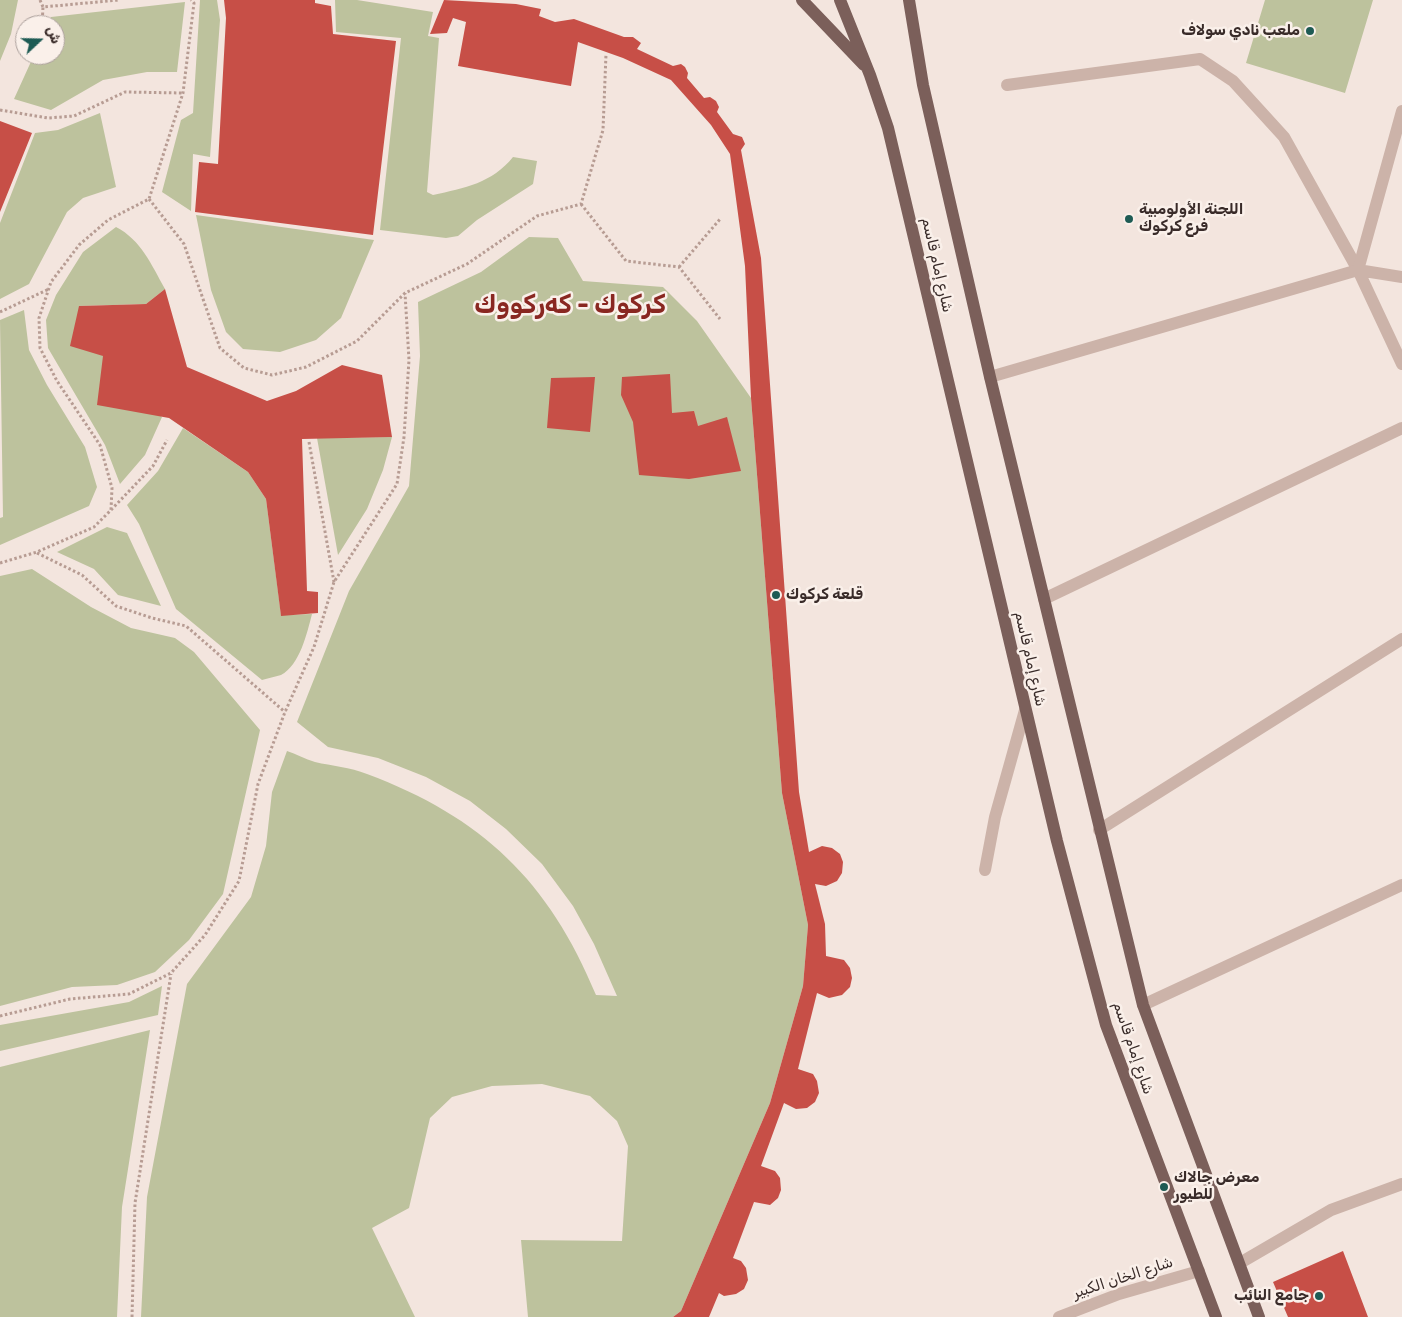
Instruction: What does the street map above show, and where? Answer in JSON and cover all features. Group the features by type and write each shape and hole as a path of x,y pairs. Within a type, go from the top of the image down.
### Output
{"main road":[{"path":"802,0 868,70"},
{"name":"شارع إمام قاسم","path":"840,0 868,70 888,128 1057,841 1106,1025 1216,1317"},
{"name":"شارع إمام قاسم","path":"909,0 923,85 990,377 1143,1005 1259,1317"}],"street":[{"path":"1007,85 1200,58 1233,81 1284,137 1358,270 1402,364"},
{"path":"1358,270 1402,111"},
{"path":"990,377 1358,270 1402,277"},
{"path":"1044,599 1402,428"},
{"path":"1099,830 1402,639"},
{"path":"985,870 995,817 1026,710"},
{"path":"1143,1005 1402,885"},
{"path":"1240,1263 1331,1210 1402,1184"},
{"name":"شارع الخان الكبير","path":"1059,1317 1118,1294 1199,1272"}],"path":[{"path":"40,0 43,7 43,15"},
{"path":"43,7 119,0"},
{"path":"111,510 112,488 100,445 57,381 40,348 39,318 52,282 79,245 108,220 150,199 182,93 194,3 191,0"},
{"path":"580,204 603,130 606,54"},
{"path":"0,110 48,118 74,116 125,92 182,93"},
{"path":"150,199 184,244 220,348 244,368 272,375 306,367 357,341 405,293 467,264 537,216 580,204"},
{"path":"580,204 626,261 679,267 720,318"},
{"path":"679,267 721,218"},
{"path":"0,312 49,289"},
{"path":"0,1016 70,999 129,994 171,973 205,935 238,881 258,784 285,712 314,647 334,582 397,484 404,436 409,360 405,293"},
{"path":"0,563 37,552 94,527 153,466 167,440"},
{"path":"309,442 334,582"},
{"path":"37,552 82,575 116,606 152,618 186,626 285,712"},
{"path":"132,1317 135,1203 171,973"}],"green space":[{"path":"0,0 18,0 11,34 0,61"},
{"path":"200,0 217,0 220,20 210,157 193,154 191,211 162,192 181,120 193,113"},
{"path":"335,0 357,0 433,12 428,36 439,38 427,192 433,195 456,190 487,179 505,166 513,157 537,161 533,184 477,220 458,236 446,238 380,230 401,38 336,32"},
{"name":"ملعب نادي سولاف","path":"1265,0 1373,0 1345,93 1246,63"},
{"path":"185,2 177,72 147,72 103,80 51,110 14,99 29,65 65,65 65,15"},
{"path":"100,113 116,187 83,198 67,212 29,284 0,299 0,223 35,133 58,130"},
{"path":"196,215 374,240 341,318 316,340 280,352 243,349 226,332 211,290"},
{"path":"116,227 125,232 139,246 165,289 146,304 79,306 103,356 162,417 145,455 120,484 105,445 48,348 46,320 56,295 83,252"},
{"path":"529,237 558,238 583,281 663,287 697,321 751,398 782,793 808,925 803,986 770,1103 681,1311 673,1317 528,1317 521,1240 622,1241 628,1146 617,1121 590,1096 542,1084 492,1086 452,1097 430,1118 409,1208 372,1228 415,1317 141,1317 147,1197 187,984 251,897 266,846 272,792 287,751 315,762 361,772 408,791 445,811 478,833 507,858 533,886 557,918 596,995 617,996 594,944 573,906 542,864 506,829 470,801 426,777 378,758 328,747 297,722 349,591 409,486 420,356 418,302 481,272"},
{"path":"24,310 29,350 47,385 85,447 97,487 89,506 0,545 0,518 3,517 0,320"},
{"path":"183,428 248,472 266,499 281,615 312,614 298,656 288,670 281,675 262,680 176,609 139,524 127,505 158,471"},
{"path":"392,437 383,470 367,509 338,555 317,438"},
{"path":"107,527 127,533 161,606 118,595 94,569 57,552"},
{"path":"32,569 91,607 131,628 175,638 194,652 260,730 223,894 189,940 155,972 117,985 72,987 0,1006 0,576"},
{"path":"162,986 158,1015 0,1051 0,1025 129,1002"},
{"path":"150,1030 122,1207 117,1317 0,1317 0,1067"}],"building":[{"path":"224,0 315,0 315,3 331,6 333,34 396,41 373,235 195,212 199,162 218,164 226,18"},
{"name":"قلعة كركوك","path":"444,0 516,4 541,9 539,16 555,22 574,19 624,37 633,37 641,43 637,49 673,66 681,64 685,67 688,73 687,78 704,98 710,97 716,101 719,107 717,112 733,134 742,137 745,144 741,150 761,258 799,792 809,852 822,846 832,848 840,854 843,862 842,873 837,881 826,886 815,884 825,924 826,956 844,960 850,968 852,978 850,987 842,995 829,998 817,993 798,1069 813,1074 817,1081 819,1093 815,1102 807,1108 796,1109 784,1103 761,1166 775,1171 780,1178 781,1190 778,1198 770,1205 754,1202 733,1258 741,1261 746,1268 748,1280 744,1289 736,1294 724,1296 719,1293 709,1317 673,1317 681,1311 770,1103 803,986 808,925 782,793 751,398 745,266 730,154 711,125 671,80 623,58 578,42 571,86 458,66 466,22 453,18 447,33 430,34"},
{"path":"0,121 32,133 0,212"},
{"path":"165,289 187,367 267,401 296,391 342,365 382,375 392,437 302,439 307,591 318,592 318,613 281,616 266,499 248,472 169,418 97,405 103,356 70,346 79,306 146,304"},
{"path":"670,374 672,413 694,411 698,426 727,417 741,471 689,479 639,475 633,422 621,395 622,377"},
{"path":"595,377 590,432 547,428 551,378"},
{"name":"جامع النائب","path":"1343,1251 1368,1317 1288,1317 1273,1282"}],"place":[{"name":"ملعب نادي سولاف","path":"1310,31"},
{"name":"اللجنة الأولومبية فرع كركوك","path":"1129,219"},
{"name":"قلعة كركوك","path":"776,595"},
{"name":"معرض جالاك للطيور","path":"1164,1187"},
{"name":"جامع النائب","path":"1319,1296"}],"district":[{"name":"كركوك - کەرکووك","path":"570,306"}]}
